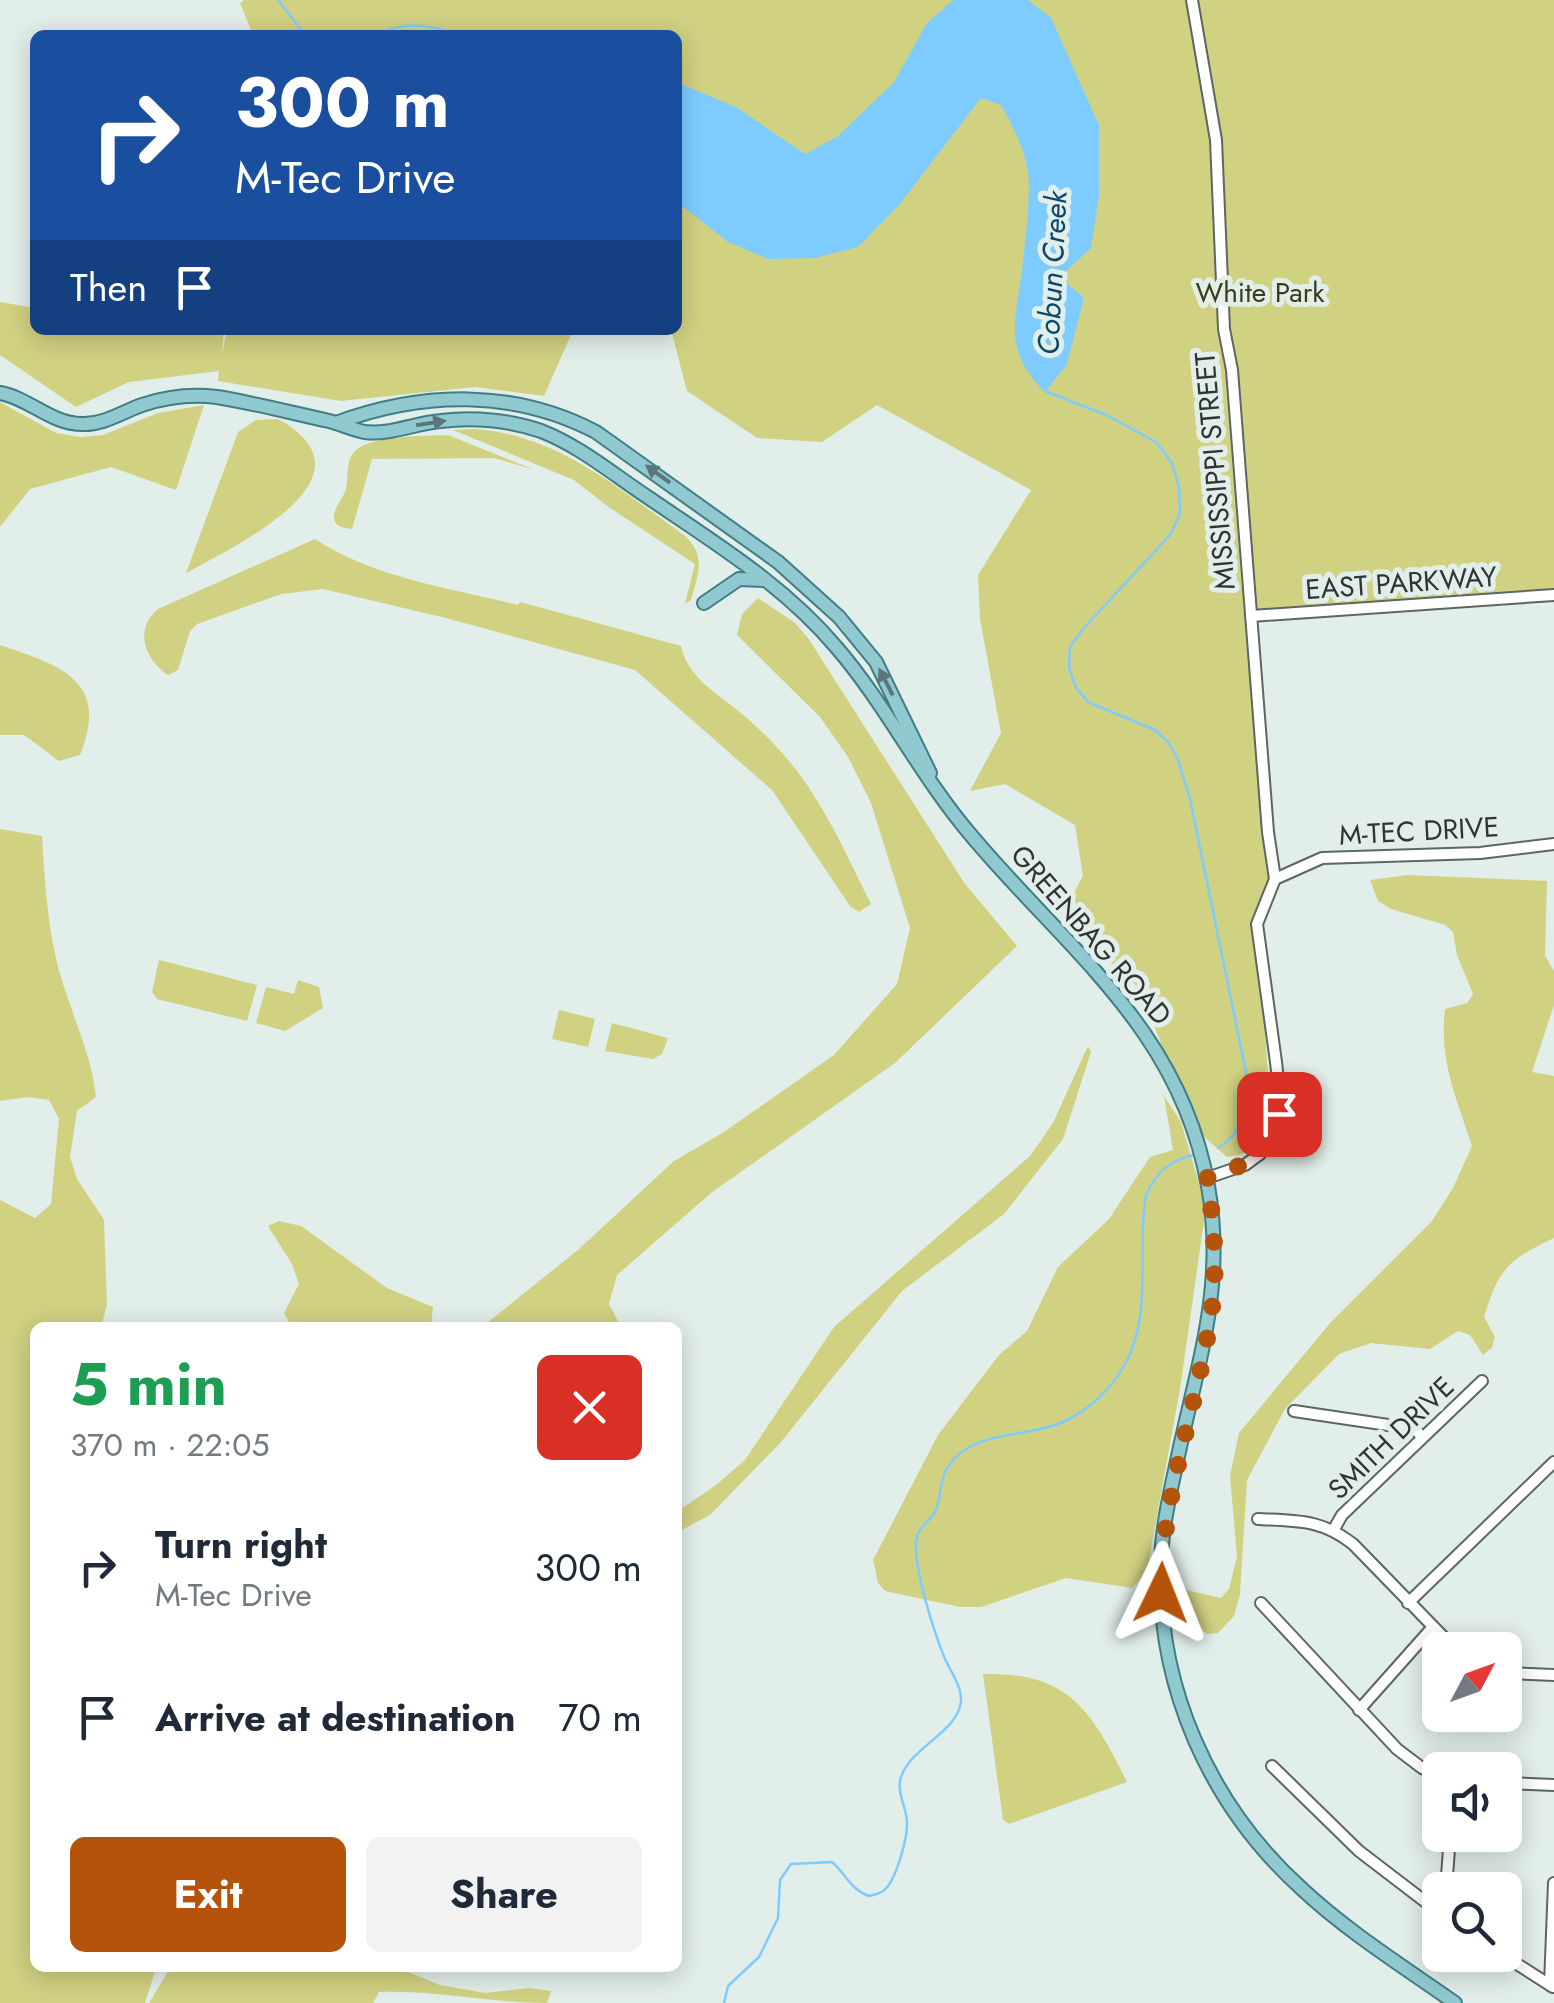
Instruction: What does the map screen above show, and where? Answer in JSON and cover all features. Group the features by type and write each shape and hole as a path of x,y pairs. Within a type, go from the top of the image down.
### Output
{"main road":[{"name":"GREENBAG ROAD","path":"0,393 22,399 52,417 78,424 107,420 147,403 190,396 216,397 367,432 440,421 488,421 544,432 581,452 767,580 835,645 944,801 993,862 1109,985 1143,1028 1178,1090 1200,1148 1214,1240 1211,1314 1171,1486 1161,1558 1165,1637 1181,1704 1214,1780 1241,1822 1270,1856 1332,1914 1455,2003"},
{"name":"GREENBAG ROAD","path":"336,423 419,402 475,398 530,405 596,432 778,562 855,634 876,662 944,801"},
{"path":"704,603 739,579 767,580"}],"street":[{"name":"MISSISSIPPI STREET","path":"1192,0 1216,140 1224,329 1232,370 1268,832 1275,879"},
{"name":"EAST PARKWAY","path":"1250,616 1554,595"},
{"name":"M-TEC DRIVE","path":"1275,879 1322,858 1480,853 1554,844"},
{"path":"1207,1178 1245,1165 1260,1154 1277,1124 1280,1099 1257,924 1275,879"},
{"name":"SMITH DRIVE","path":"1334,1529 1342,1515 1482,1381"},
{"path":"1294,1412 1415,1429 1422,1437"},
{"path":"1408,1603 1554,1462"},
{"path":"1258,1519 1309,1522 1334,1529 1354,1544 1436,1632"},
{"path":"1261,1604 1397,1750 1422,1768"},
{"path":"1359,1710 1432,1628"},
{"path":"1522,1674 1554,1675"},
{"path":"1272,1766 1359,1852 1422,1899"},
{"path":"1522,1784 1554,1785"},
{"path":"1552,1987 1554,1882"},
{"path":"1522,1967 1552,1987"}],"green space":[{"name":"White Park","path":"1554,0 1554,595 1251,617 1275,879 1257,924 1271,1115 1251,1149 1227,1157 1193,1127 1140,989 1098,952 1063,912 1083,876 1075,825 1005,784 970,791 1001,733 980,619 978,575 1031,490 877,405 822,442 757,438 687,391 672,335 682,335 682,30 251,30 240,3"},
{"path":"0,302 30,307 30,335 224,335 222,354 226,335 571,335 544,396 475,387 341,401 218,381 219,371 129,382 76,407 0,355"},
{"path":"0,402 56,433 80,437 103,435 158,413 204,405 176,490 111,467 30,489 0,527"},
{"path":"278,419 306,441 315,464 308,486 265,527 186,573 238,432 256,420"},
{"path":"453,430 503,433 559,452 610,482 684,535 698,558 691,600 685,604 695,564 574,480"},
{"path":"448,435 535,470 494,458 372,459 352,529 336,523 334,514 346,489 355,451 385,439"},
{"path":"315,539 387,573 518,605 520,602 681,646 697,677 766,736 803,779 871,904 859,912 850,906 772,790 635,670 323,589 281,594 197,624 190,631 178,670 168,675 153,661 144,634 158,609"},
{"path":"758,598 794,622 808,638 965,884 1017,946 895,1063 711,1193 617,1275 609,1304 618,1322 488,1322 579,1249 674,1161 724,1132 834,1055 897,984 910,928 871,803 848,757 820,717 737,635 742,614"},
{"path":"0,645 42,660 74,679 89,709 88,730 80,755 59,761 24,735 0,735"},
{"path":"0,829 42,836 54,947 96,1097 77,1111 70,1157 77,1179 104,1220 107,1305 102,1322 30,1322 30,1972 155,1972 145,2003 0,2003 0,1200 35,1218 51,1204 59,1119 49,1100 28,1097 0,1101"},
{"path":"1408,875 1547,881 1545,956 1554,971 1554,1005 1532,1072 1554,1076 1554,1238 1516,1260 1501,1276 1484,1317 1495,1337 1492,1348 1483,1355 1470,1335 1458,1331 1430,1349 1371,1343 1339,1354 1285,1409 1247,1480 1240,1594 1234,1616 1218,1633 1207,1634 1189,1615 1186,1590 1221,1598 1229,1589 1237,1556 1230,1476 1239,1433 1331,1322 1432,1221 1472,1146 1450,1079 1444,1045 1445,1009 1467,1003 1473,994 1457,955 1453,932 1445,925 1391,909 1378,901 1370,880"},
{"path":"159,960 257,985 247,1021 157,999 152,992"},
{"path":"298,980 319,987 323,1008 285,1031 256,1023 266,987 294,994"},
{"path":"559,1010 595,1019 588,1047 552,1039"},
{"path":"612,1023 668,1038 662,1054 653,1059 605,1051"},
{"path":"1088,1046 1091,1052 1063,1139 1004,1214 902,1291 781,1442 710,1515 682,1530 682,1508 745,1460 834,1327 1030,1156 1053,1123"},
{"path":"1164,1096 1181,1122 1206,1207 1180,1389 1147,1571 1132,1588 1066,1578 981,1607 960,1607 885,1591 878,1583 873,1560 938,1435 999,1355 1027,1331 1058,1267 1109,1219 1150,1157 1173,1150"},
{"path":"279,1221 301,1226 387,1288 433,1307 431,1322 289,1322 284,1313 299,1284 292,1264 268,1226"},
{"path":"983,1674 1037,1680 1074,1701 1102,1735 1127,1782 1009,1824 1003,1820"},
{"path":"168,1972 409,1972 440,1985 485,1993 529,1988 551,1991 547,2003 379,1992 373,2003 149,2003"}],"water":[{"path":"953,0 1028,0 1051,18 1099,125 1099,196 1091,248 1064,273 1068,284 1084,298 1067,364 1045,392 1017,349 1015,321 1029,185 1024,153 1001,105 981,98 899,205 858,247 815,258 768,259 728,242 682,206 682,85 736,107 805,154 838,136 894,82 927,23"}],"waterway":[{"name":"Cobun Creek","path":"278,0 301,30"},
{"name":"Cobun Creek","path":"391,30 417,26 442,30"},
{"name":"Cobun Creek","path":"1045,391 1106,415 1156,442 1172,463 1179,487 1180,514 1170,535 1083,629 1070,647 1069,668 1076,688 1088,702 1155,730 1169,743 1178,760 1190,799 1250,1092 1240,1124 1218,1148"},
{"name":"Cobun Creek","path":"724,2003 728,1986 759,1957 778,1918 780,1880 791,1864 832,1862 853,1886 869,1896 883,1891 892,1879 907,1828 901,1777 914,1757 952,1721 961,1701 921,1584 916,1554 919,1532 935,1512 944,1473 958,1455 985,1440 1063,1422 1098,1398 1119,1375 1139,1325 1146,1195 1164,1169 1194,1155"}],"route":[{"path":"1161,1593 1164,1526 1211,1314 1214,1240 1207,1178 1245,1165 1260,1154 1272,1138 1279,1114"}]}
